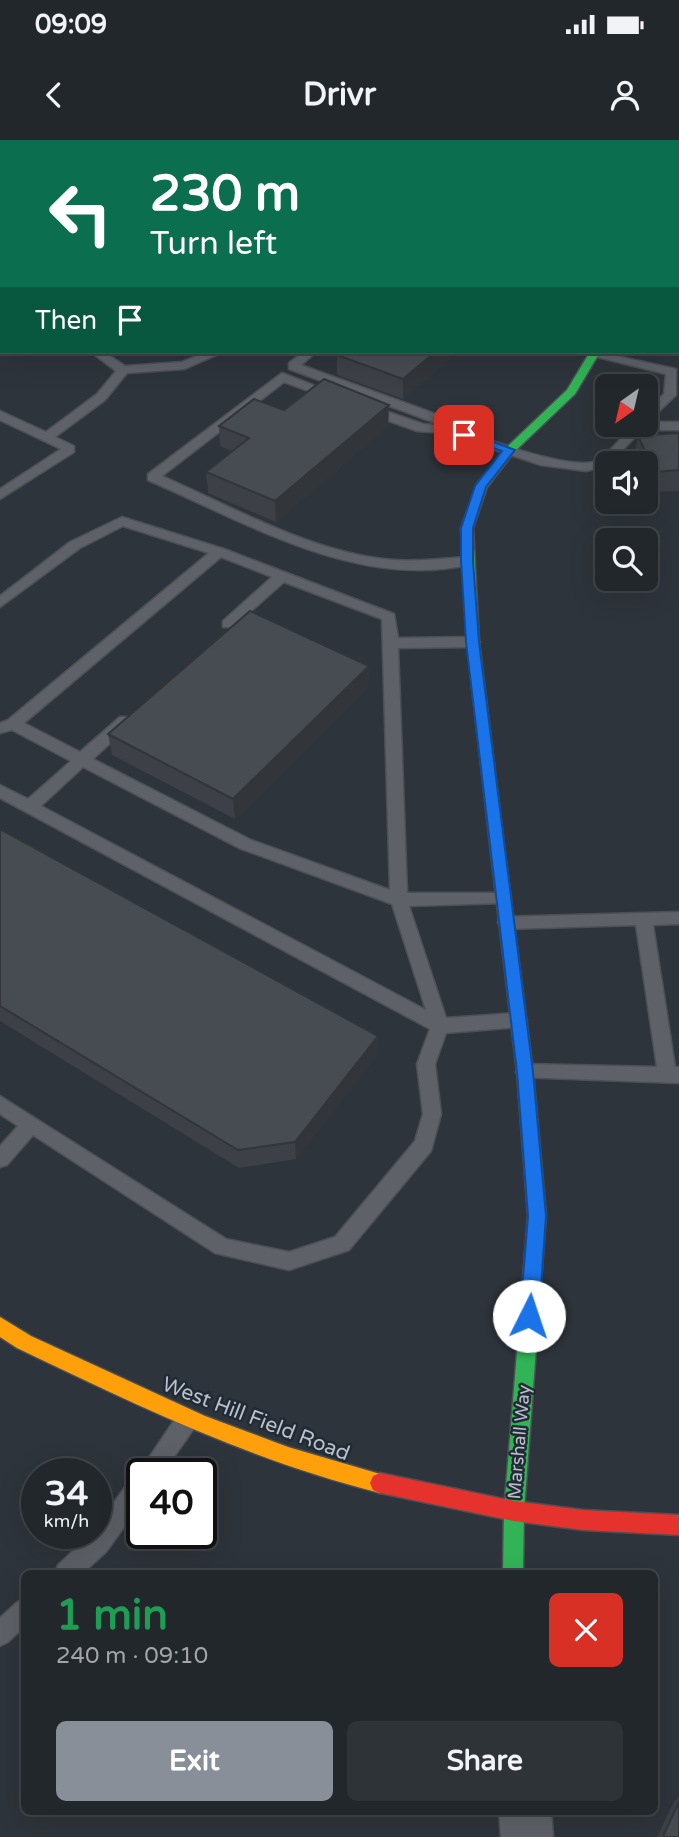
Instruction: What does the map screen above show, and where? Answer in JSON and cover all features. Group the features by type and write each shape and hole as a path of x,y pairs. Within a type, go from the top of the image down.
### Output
{"street":[{"name":"Marshall Way","path":"513,1570 514,1511 537,1216 525,1072 473,642 467,528 481,486 510,450 571,392 590,354"},
{"name":"West Hill Field Road","path":"0,1326 24,1342 187,1419 330,1472 514,1511 583,1520 679,1525"},
{"path":"525,1815 527,1837"}],"lane":[{"path":"100,354 123,370 184,365 212,354"},
{"path":"111,362 120,354"},
{"path":"308,354 293,366 438,419 444,429"},
{"path":"596,354 675,371 674,395 658,409"},
{"path":"46,438 101,397 123,370"},
{"path":"467,561 403,565 367,561 316,546 153,477 282,377 421,428 444,429 545,462 586,467 603,463 627,438"},
{"path":"0,428 6,417 71,449 0,495"},
{"path":"658,425 679,426"},
{"path":"0,603 75,545 122,521 219,552 389,617 399,900 440,1026 426,1064 432,1114 424,1145 342,1244 289,1261 222,1247 0,1104"},
{"path":"219,552 7,726 244,844 399,900 503,897"},
{"path":"228,624 282,576"},
{"path":"391,643 473,642"},
{"path":"29,807 133,714"},
{"path":"0,791 440,1026 518,1020"},
{"path":"506,922 679,918"},
{"path":"525,1072 673,1075 644,919"},
{"path":"0,1158 32,1124"},
{"path":"160,1458 187,1419"},
{"path":"69,1570 98,1544 126,1505"},
{"path":"0,1634 21,1614"}],"building":[{"path":"338,354 433,354 403,379"},
{"path":"324,379 389,405 275,501 206,472 249,438 219,426 254,399 284,410"},
{"path":"679,433 679,470 658,472 658,451 645,451 639,438 658,438 658,435"},
{"path":"250,611 369,666 233,799 108,734"},
{"path":"0,829 378,1036 295,1142 238,1150 0,1006"},
{"path":"679,1802 679,1837 664,1837 664,1834"}],"traffic: fast":[{"path":"498,853 473,642 467,528 481,486 510,450 571,392 594,354"},
{"path":"513,1570 514,1511 534,1254"}],"traffic: slow":[{"path":"0,1326 24,1342 198,1423 288,1457 380,1483"}],"traffic: jam":[{"path":"498,853 525,1072 537,1216 534,1254"},
{"path":"380,1483 514,1511 583,1520 679,1525"}],"route":[{"path":"464,435 510,450 481,486 467,528 467,561 473,642 525,1072 537,1216 529,1316"}]}
